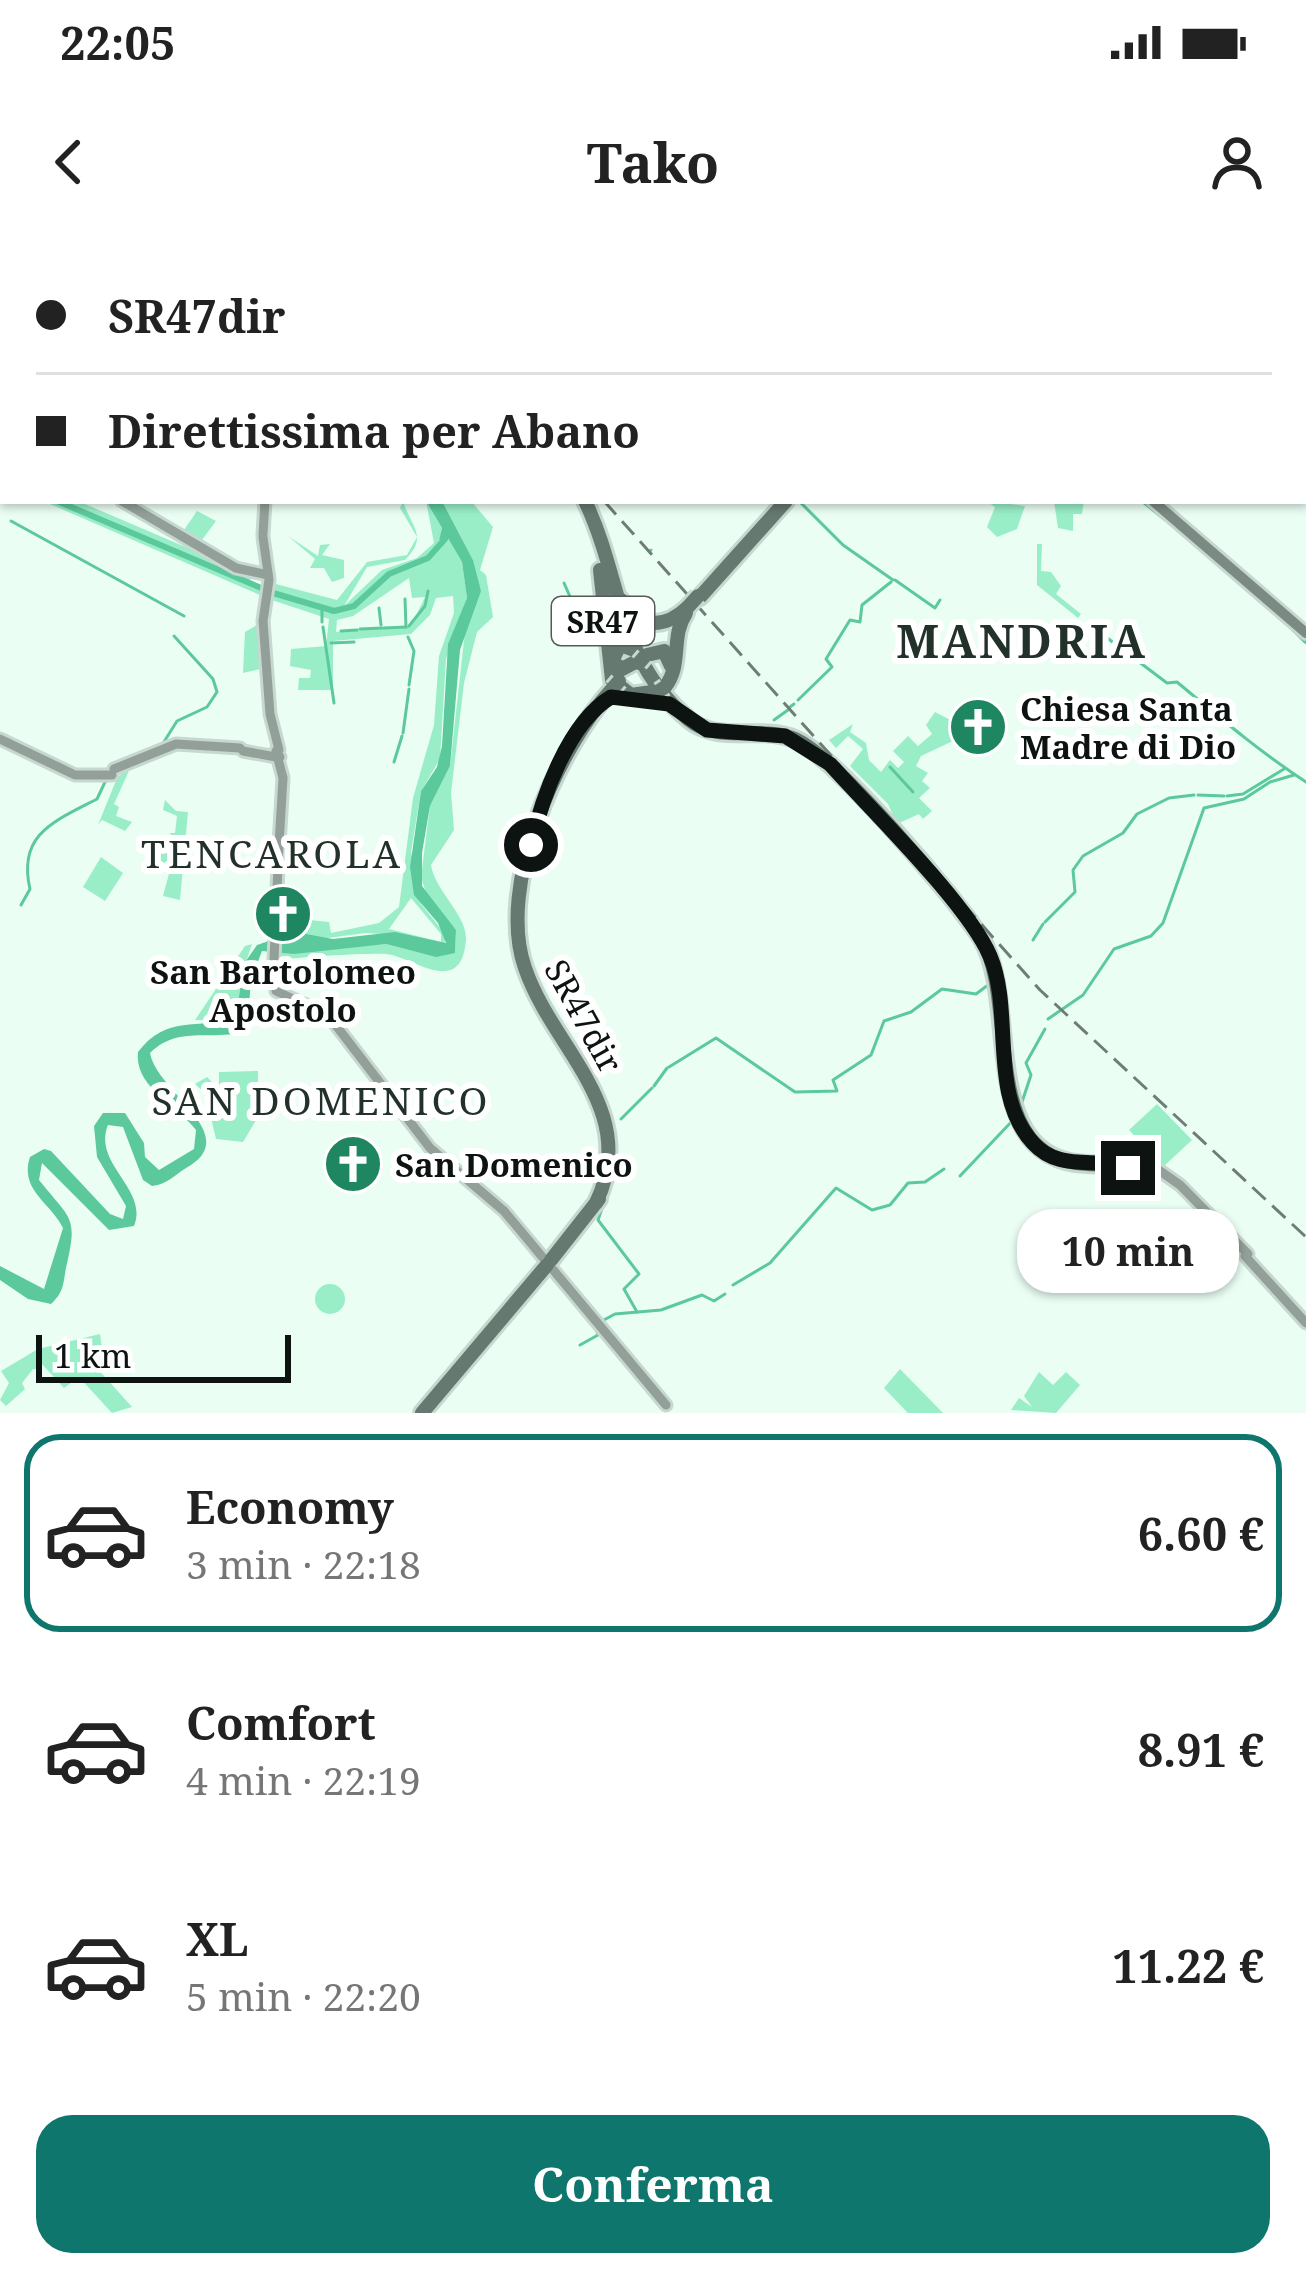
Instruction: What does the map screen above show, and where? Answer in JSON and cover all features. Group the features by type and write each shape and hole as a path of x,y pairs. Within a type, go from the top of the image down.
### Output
{"highway":[{"name":"SR47","path":"587,504 596,530 609,674 617,686 639,696 661,688 676,667 675,633 691,605 782,504"},
{"name":"SR47","path":"587,504 620,598 633,616 657,624 691,605"},
{"path":"596,530 642,659 688,719"},
{"path":"604,550 642,659"},
{"name":"SR47dir","path":"422,1413 596,1203 611,1169 608,1127 527,976 518,920 542,808 605,698 691,605"},
{"path":"603,618 605,698 663,702 716,732 787,736 826,760 981,939 997,979 1003,1050 1028,1137 1061,1161 1128,1165"},
{"path":"675,633 674,697 688,719"},
{"name":"SR47dir","path":"642,659 675,633"}],"main road":[{"path":"127,504 268,586"},
{"path":"265,504 265,621 277,754 277,986 326,1012 430,1148 482,1191 670,1408"},
{"path":"1156,504 1306,633"},
{"path":"0,739 75,775 110,772 182,743 277,754"},
{"path":"1150,1170 1137,1178 1128,1165 1140,1158 1150,1170 1180,1185 1306,1323"}],"shaded area":[{"path":"50,504 85,504 251,575 250,581 268,589 272,583 337,600 367,562 407,555 417,537 405,560 367,567 344,606 382,570 417,558 434,543 428,504 442,528 439,540 448,537 462,562 467,598 446,659 440,759 421,791 411,852 421,904 446,935 444,944 411,936 366,933 319,939 295,932 279,942 288,926 306,930 310,920 329,922 331,933 379,923 399,907 413,798 434,725 439,656 454,613 453,596 436,598 430,615 411,634 333,641 333,690 298,690 299,678 310,678 311,670 290,666 291,649 326,646 329,619 269,599","holes":["409,578 412,598 425,597 411,626 336,632 337,620 353,616","411,898 441,934 441,942 389,929"]},
{"path":"402,504 416,531 417,537"},
{"path":"428,504 444,504 473,560 481,591 460,650 450,766 430,806 422,853 422,886 456,930 455,953 436,957 386,944 294,954 262,951 251,980 247,1031 184,1036 150,1053 156,1068 202,1128 206,1142 202,1155 152,1186 143,1180 123,1127 108,1125 107,1152 134,1200 134,1226 109,1230 42,1163 39,1180 65,1212 71,1238 58,1296 51,1304 28,1299 0,1280 0,1266 44,1289 63,1228 32,1187 30,1157 44,1149 51,1151 110,1214 123,1219 126,1206 97,1157 94,1126 103,1113 125,1113 144,1143 145,1157 159,1170 194,1149 196,1130 150,1085 138,1052 171,1028 236,1020 243,965 257,945 295,932 333,939 395,932 446,943 438,923 414,895 410,867 421,791 437,767 442,746 448,644 467,598 462,562 448,538 439,540 442,528"},
{"path":"444,504 474,504 493,527 480,570 486,575 493,617 477,632 464,683 451,793 454,830 431,865 465,930 462,957 446,971 386,954 278,961 279,952 386,944 425,954 455,953 456,930 427,896 421,877 430,806 450,766 473,560"},
{"path":"990,504 1025,506 1017,529 997,537 987,527 995,507"},
{"path":"1054,504 1084,504 1082,514 1073,514 1073,531 1058,528"},
{"path":"197,511 216,521 199,544 182,533"},
{"path":"288,536 318,556 320,545 330,544 322,555 344,560 344,578 332,582 324,568 310,568 315,559"},
{"path":"1037,544 1042,544 1041,571 1051,572 1061,586 1056,594 1081,614 1078,618 1037,585"},
{"path":"260,623 264,668 243,673 245,632"},
{"path":"935,712 958,724 970,712 976,718 973,732 985,729 990,740 976,753 955,740 921,756 916,766 928,773 922,781 930,788 919,798 932,811 923,819 919,814 897,824 888,804 850,766 863,749 848,736 836,748 829,740 853,724 850,732 866,743 869,760 881,772 890,760 898,768 904,762 893,751 908,736 918,746 932,734 926,725"},
{"path":"132,764 114,804 119,807 116,816 132,822 125,831 102,820 98,825 117,778"},
{"path":"165,800 176,811 188,812 180,900 163,896 171,866 159,864 160,852 173,853 175,837 169,833 175,833 177,816 163,810"},
{"path":"101,857 123,873 105,901 83,887"},
{"path":"252,944 241,977 231,976 230,986 240,988 236,1020 195,1020 245,946"},
{"path":"258,1071 258,1117 243,1142 216,1139 205,1093 195,1084 207,1077 211,1092 219,1092 219,1072"},
{"path":"1157,1104 1192,1140 1164,1166 1129,1130"},
{"path":"330,1284 341,1288 345,1299 341,1310 330,1314 319,1310 315,1299 319,1288"},
{"path":"100,1334 103,1356 87,1357 132,1407 112,1413 79,1377 64,1388 41,1363 42,1369 33,1369 22,1383 25,1389 6,1406 0,1400 9,1383 1,1371 38,1349"},
{"path":"900,1369 943,1413 908,1413 884,1388"},
{"path":"1039,1372 1053,1385 1066,1372 1080,1385 1056,1413 1011,1410 1019,1398 1032,1407 1024,1396"}],"waterway":[{"path":"64,504 273,593 334,611 354,606 389,574 428,558 445,539"},
{"path":"802,504 843,545 893,580"},
{"path":"1148,504 1165,518"},
{"path":"11,521 184,616"},
{"path":"895,580 935,608 940,600"},
{"path":"798,700 832,667 826,659 850,620 860,622 862,605 891,582"},
{"path":"564,583 582,624 598,622"},
{"path":"409,626 425,606 428,591"},
{"path":"405,599 406,627"},
{"path":"322,608 322,622"},
{"path":"379,608 381,625"},
{"path":"1090,625 1167,683 1177,682 1306,782"},
{"path":"323,627 334,703"},
{"path":"384,628 406,627"},
{"path":"360,629 382,628"},
{"path":"1293,628 1306,641"},
{"path":"341,631 357,630"},
{"path":"162,745 177,721 207,707 217,692 213,679 174,636"},
{"path":"408,637 414,651 409,685"},
{"path":"331,643 354,642"},
{"path":"403,733 409,689"},
{"path":"790,707 794,704"},
{"path":"774,720 788,710"},
{"path":"394,762 402,736"},
{"path":"135,756 153,748"},
{"path":"890,767 913,792"},
{"path":"1227,796 1243,794 1284,769"},
{"path":"1048,1019 1083,995 1114,949 1151,936 1163,923 1204,808 1244,799 1270,782 1294,775"},
{"path":"21,905 30,889 27,870 34,842 54,823 97,799 106,780"},
{"path":"1045,922 1075,892 1073,870 1083,856 1123,833 1137,814 1169,798 1194,795"},
{"path":"1198,795 1224,796"},
{"path":"1033,940 1043,924"},
{"path":"669,1067 716,1038 795,1092 837,1091 833,1080 871,1055 884,1021 911,1012 942,989 976,994 988,985"},
{"path":"1021,1105 1031,1075 1026,1063 1045,1029"},
{"path":"654,1086 667,1068"},
{"path":"621,1119 652,1088"},
{"path":"960,1176 1015,1118"},
{"path":"733,1285 770,1263 836,1188 872,1210 890,1205 908,1183 925,1182 944,1169"},
{"path":"605,1200 598,1220 639,1274 624,1289 637,1312"},
{"path":"602,1321 615,1314 661,1310 702,1295 714,1301 725,1294"},
{"path":"580,1345 598,1335 596,1328"}],"railway":[{"path":"607,504 1040,990 1306,1237"}],"place":[{"name":"Chiesa Santa Madre di Dio","path":"978,727"},
{"name":"San Bartolomeo Apostolo","path":"283,914"},
{"name":"San Domenico","path":"353,1164"}],"district":[{"name":"MANDRIA","path":"1022,640"},
{"name":"TENCAROLA","path":"272,852"},
{"name":"SAN DOMENICO","path":"321,1099"}],"route":[{"path":"531,845 567,754 590,715 611,697 669,704 707,730 770,732 803,743 830,764 981,939 996,974 1001,1043 1013,1097 1031,1141 1061,1161 1128,1168"}]}
